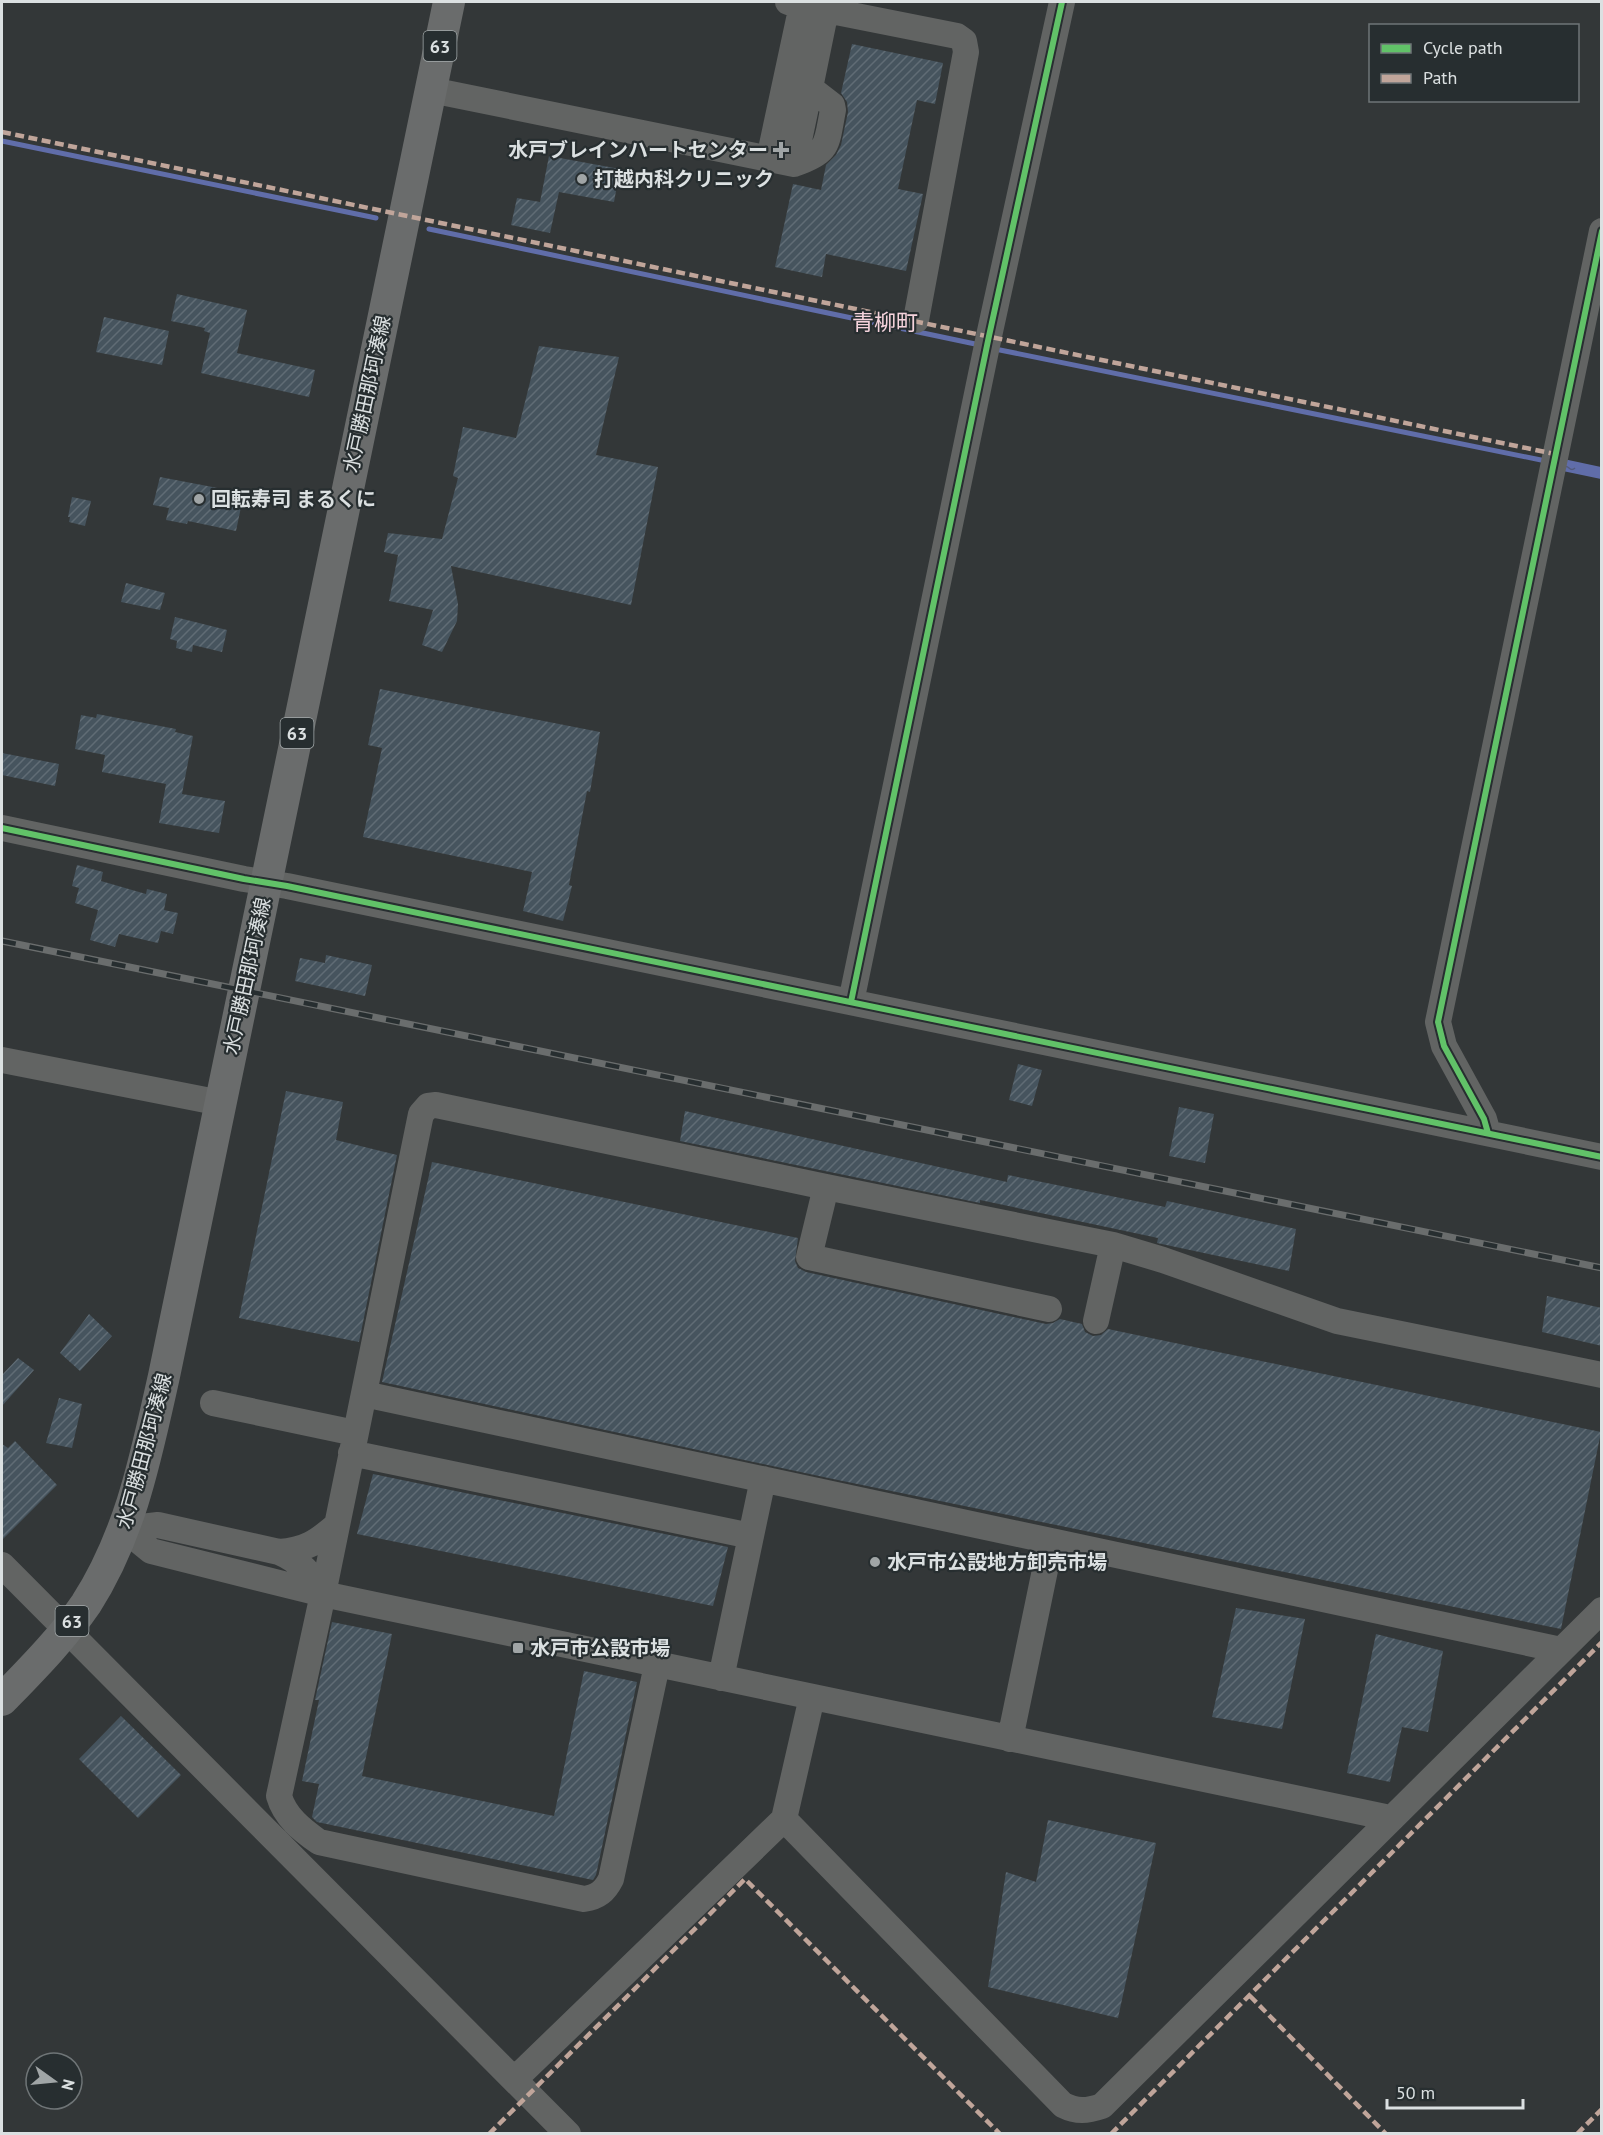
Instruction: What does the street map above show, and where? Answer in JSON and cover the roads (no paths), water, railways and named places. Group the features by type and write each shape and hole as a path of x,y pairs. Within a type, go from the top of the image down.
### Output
{"main road":[{"name":"水戸勝田那珂湊線","path":"2,1700 85,1605 124,1529 137,1493 221,1103 449,2"}],"street":[{"path":"851,1002 987,348 1062,2"},
{"path":"769,159 805,5"},
{"path":"431,90 794,164 815,157 824,148 832,115 832,105 810,88 805,5"},
{"path":"805,5 957,36 964,41 966,52 916,320"},
{"path":"1488,1133 1484,1119 1444,1046 1438,1022 1602,231"},
{"path":"2,828 1602,1157"},
{"path":"2,1060 221,1103"},
{"path":"657,1665 611,1879 606,1890 594,1897 584,1899 319,1842 282,1807 279,1796 422,1114 428,1106 436,1105 1113,1245 1163,1260 1337,1321 1602,1375"},
{"path":"826,1187 809,1257 1048,1310"},
{"path":"1096,1321 1113,1245"},
{"path":"364,1394 1561,1650"},
{"path":"213,1403 353,1443 751,1536"},
{"path":"720,1678 763,1479"},
{"path":"124,1529 158,1525 279,1552 302,1565 314,1577 323,1594"},
{"path":"279,1552 305,1548 337,1525"},
{"path":"124,1529 151,1551 323,1594 1390,1818"},
{"path":"1010,1739 1051,1541"},
{"path":"2,1565 567,2133"},
{"path":"784,1819 1063,2105 1074,2110 1089,2110 1102,2106 1602,1610"},
{"path":"515,2079 784,1819 812,1697"},
{"path":"262,1827 282,1807"}],"water":[{"path":"1559,458 1601,467 1601,479 1558,470"}],"waterway":[{"path":"2,141 376,218"},
{"path":"429,229 980,345"},
{"path":"995,349 1546,461"}],"railway":[{"path":"2,941 1602,1268"}],"place":[{"name":"水戸ブレインハートセンター","path":"781,150"},
{"name":"打越内科クリニック","path":"582,179"},
{"name":"回転寿司 まるくに","path":"199,499"},
{"name":"水戸市公設地方卸売市場","path":"875,1562"},
{"name":"水戸市公設市場","path":"518,1648"}],"district":[{"name":"青柳町","path":"885,322"}]}
